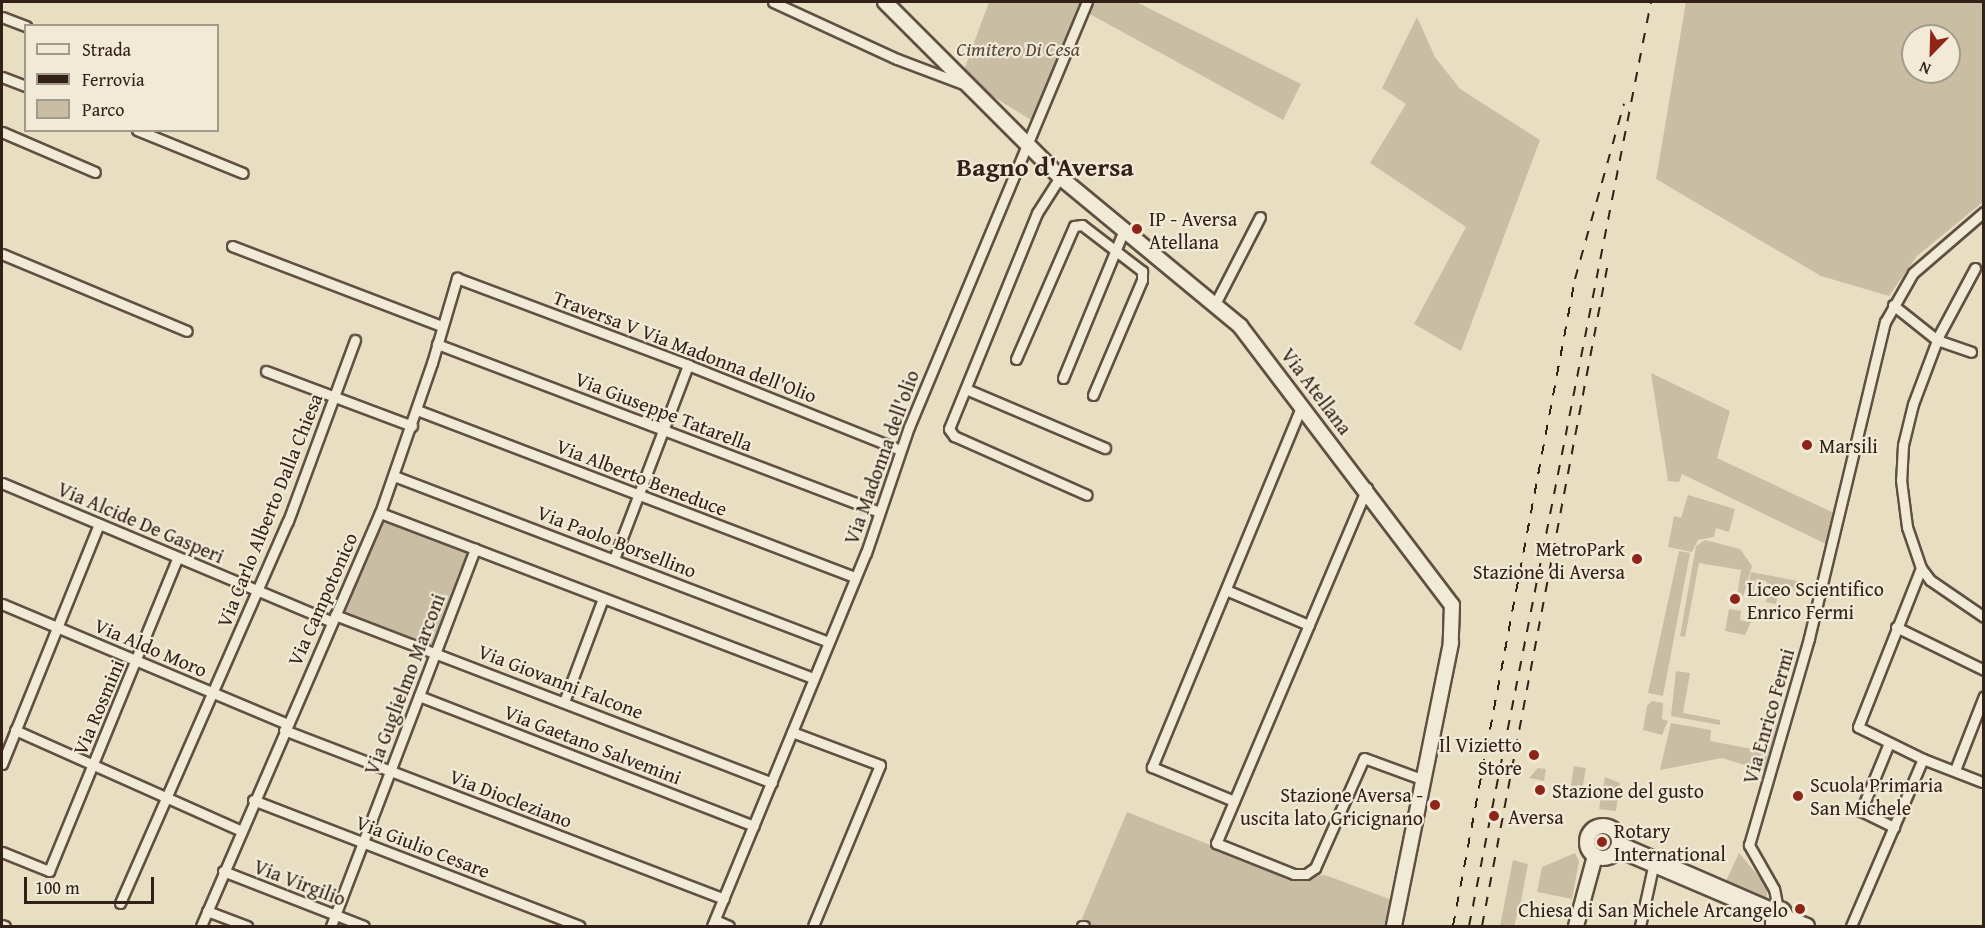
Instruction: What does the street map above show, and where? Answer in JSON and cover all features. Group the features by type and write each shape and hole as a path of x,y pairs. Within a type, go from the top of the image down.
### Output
{"main road":[{"name":"Via Atellana","path":"885,2 1060,177 1215,304 1264,352 1452,605 1451,643 1394,927"},
{"path":"1618,846 1607,857 1595,856 1588,848 1587,837 1597,826 1613,829 1618,846 1653,867 1751,909 1807,927"},
{"path":"1618,846 1774,916"},
{"path":"1576,927 1595,856"}],"street":[{"path":"773,2 897,59 966,85"},
{"name":"Via Madonna dell'olio","path":"714,923 855,577 900,450 1087,2"},
{"path":"2,17 24,25"},
{"path":"2,77 24,85"},
{"path":"2,132 95,172"},
{"path":"142,132 243,173"},
{"path":"1060,177 1037,213 950,429 954,436 1087,495"},
{"name":"Via Enrico Fermi","path":"1774,916 1774,889 1752,855 1750,837 1809,638 1874,361 1893,305 1929,256 1983,212"},
{"path":"1215,304 1260,217"},
{"path":"1016,360 1074,226 1082,225 1142,271 1142,280 1093,395"},
{"path":"1063,378 1124,230"},
{"path":"232,246 442,326"},
{"path":"2,254 187,331"},
{"path":"1975,268 1937,340 1913,404 1901,480 1907,526 1921,568 1930,580 1983,617"},
{"name":"Traversa V Via Madonna dell'Olio","path":"456,278 688,365 900,450"},
{"name":"Via Campotonico","path":"201,927 240,830 380,513 412,426 456,278"},
{"path":"1893,305 1937,340 1971,352"},
{"name":"Via Carlo Alberto Dalla Chiesa","path":"120,903 211,692 258,591 335,397 355,340"},
{"name":"Via Giuseppe Tatarella","path":"437,344 879,512"},
{"path":"614,559 688,365"},
{"path":"266,371 412,426"},
{"path":"966,389 1105,448"},
{"path":"1234,801 1152,767 1303,404"},
{"name":"Via Alberto Beneduce","path":"417,410 855,577"},
{"name":"Via Paolo Borsellino","path":"394,476 828,642"},
{"name":"Via Alcide De Gasperi","path":"2,483 258,591 334,618"},
{"path":"1367,488 1216,843 1294,874 1306,874 1316,868 1364,758 1424,780"},
{"path":"380,513 812,678"},
{"path":"2,764 99,524"},
{"name":"Via Guglielmo Marconi","path":"331,927 475,549"},
{"name":"Via Rosmini","path":"2,852 49,871 138,661 178,557"},
{"path":"1921,568 1858,728 1923,759 1982,782"},
{"path":"1226,590 1309,625"},
{"path":"564,702 603,598"},
{"name":"Via Aldo Moro","path":"2,604 211,692 286,727"},
{"name":"Via Giovanni Falcone","path":"334,618 436,652 772,783"},
{"path":"1896,627 1983,670"},
{"name":"Via Gaetano Salvemini","path":"419,696 754,826"},
{"path":"1954,770 1983,696"},
{"name":"Via Diocleziano","path":"286,727 390,770 724,899"},
{"path":"15,730 240,830"},
{"path":"792,732 880,765 813,927"},
{"path":"1889,743 1862,811 1894,827"},
{"path":"1851,927 1923,759"},
{"name":"Via Giulio Cesare","path":"253,800 579,927"},
{"path":"1640,927 1653,867"},
{"name":"Via Virgilio","path":"223,871 364,927"},
{"path":"207,912 247,927"},
{"path":"714,923 729,927"}],"green space":[{"name":"Cimitero Di Cesa","path":"989,2 1081,2 1036,123 989,94 964,70"},
{"path":"1091,2 1136,2 1301,84 1283,120 1086,12"},
{"path":"1686,2 1983,2 1983,202 1917,256 1889,296 1821,276 1656,179"},
{"path":"1417,17 1435,57 1460,89 1540,140 1461,351 1414,324 1466,227 1370,163 1406,104 1382,88"},
{"path":"1651,373 1730,411 1717,458 1834,513 1826,544 1682,474 1679,482 1668,481"},
{"path":"1688,495 1735,509 1729,532 1716,528 1714,537 1698,540 1692,552 1668,547 1674,516 1681,518"},
{"path":"383,519 468,553 432,645 342,611"},
{"path":"1705,540 1740,549 1752,566 1743,597 1737,596 1741,570 1699,563 1685,637 1680,636 1696,546"},
{"path":"1679,551 1690,553 1663,696 1648,693"},
{"path":"1751,572 1798,581 1795,595 1793,587 1780,584 1776,604 1766,602 1769,587 1766,581 1756,579 1752,599 1746,598"},
{"path":"1729,609 1741,611 1740,620 1751,622 1745,635 1725,631"},
{"path":"1676,671 1690,673 1683,713 1720,720 1720,725 1671,716"},
{"path":"1652,701 1663,703 1662,719 1668,721 1662,735 1643,730 1647,706"},
{"path":"1770,722 1777,724 1764,771 1722,758 1660,770 1671,723 1711,730 1710,741 1762,751"},
{"path":"1574,766 1586,768 1581,797 1571,785"},
{"path":"1538,768 1546,769 1544,781 1529,778"},
{"path":"1605,777 1620,783 1616,811 1599,809"},
{"path":"1127,812 1291,877 1325,875 1392,900 1386,926 1094,926 1081,921"},
{"path":"1575,853 1579,861 1572,899 1537,892 1542,867"},
{"path":"1739,853 1767,886 1767,899 1726,881"},
{"path":"1513,860 1528,864 1521,901 1514,926 1500,926"}],"railway":[{"path":"1469,926 1651,2"},
{"path":"1453,926 1575,279 1624,104"},
{"path":"1482,926 1609,258"}],"place":[{"name":"IP - Aversa Atellana","path":"1137,229"},
{"name":"Marsili","path":"1807,445"},
{"name":"MetroPark Stazione di Aversa","path":"1637,559"},
{"name":"Liceo Scientifico Enrico Fermi","path":"1735,599"},
{"name":"Il Vizietto Store","path":"1534,755"},
{"name":"Stazione del gusto","path":"1540,790"},
{"name":"Scuola Primaria San Michele","path":"1798,796"},
{"name":"Stazione Aversa - uscita lato Gricignano","path":"1435,805"},
{"name":"Aversa","path":"1494,816"},
{"name":"Rotary International","path":"1602,842"},
{"name":"Chiesa di San Michele Arcangelo","path":"1800,909"}],"district":[{"name":"Bagno d'Aversa","path":"1045,167"}]}
